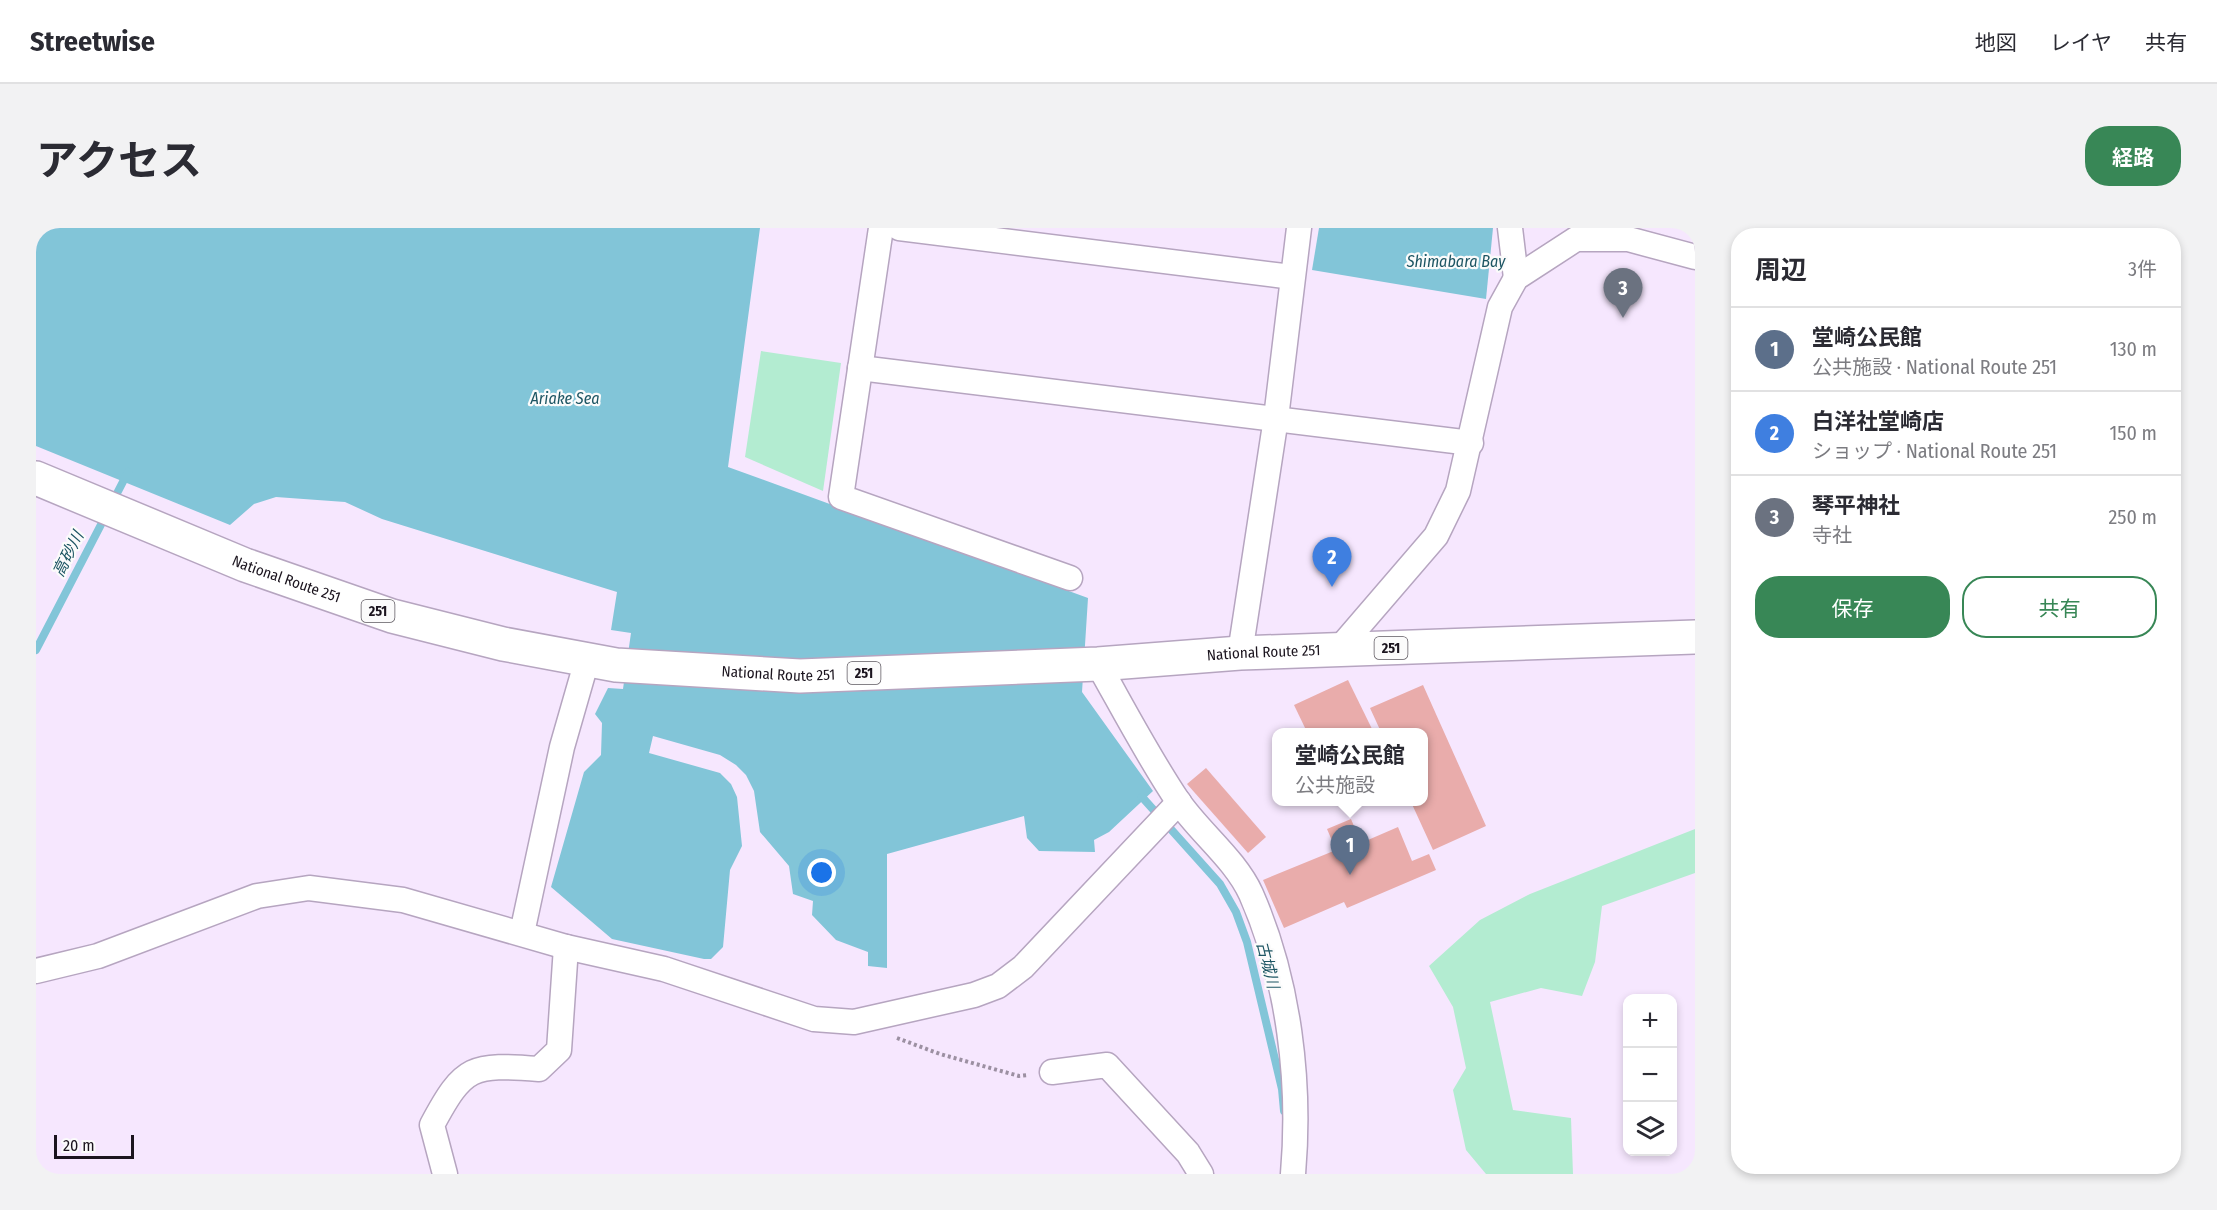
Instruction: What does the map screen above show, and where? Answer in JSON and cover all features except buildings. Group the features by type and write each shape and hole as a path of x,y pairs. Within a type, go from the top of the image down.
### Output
{"highway":[{"name":"National Route 251","path":"36,478 245,565 392,616 503,644 602,662 674,669 801,676 1093,664 1240,653 1695,637"}],"street":[{"path":"881,228 841,497 1070,578"},
{"path":"899,228 1292,277"},
{"path":"1240,653 1276,418 1299,228"},
{"path":"1510,228 1516,278"},
{"path":"1338,650 1436,536 1458,491 1471,443 1500,307 1516,278 1576,239 1628,239 1695,257"},
{"path":"860,368 1471,443"},
{"path":"522,933 562,747 602,662"},
{"path":"1093,664 1170,811 1251,893 1277,971 1289,1028 1296,1142 1293,1174"},
{"path":"36,971 98,956 257,896 309,888 403,900 566,947 664,969 814,1019 854,1022 974,995 998,986 1023,967 1170,811"},
{"path":"444,1174 432,1125 450,1093 467,1074 493,1066 539,1069 559,1050 566,947"},
{"path":"1052,1072 1107,1065 1188,1153 1202,1174"}],"path":[{"path":"854,1022 940,1054 1019,1076 1052,1072"}],"green space":[{"path":"761,351 841,363 823,491 745,457"},
{"path":"1695,829 1695,873 1602,906 1595,962 1582,996 1541,988 1490,1002 1513,1110 1571,1118 1573,1174 1486,1174 1466,1150 1453,1090 1466,1068 1453,1007 1429,966 1480,920 1530,894"}],"water":[{"name":"Ariake Sea","path":"36,228 760,228 728,467 1088,598 1082,692 1153,791 1109,832 1094,840 1095,852 1039,851 1027,838 1024,816 887,854 887,968 868,966 868,952 836,940 812,915 813,901 793,894 789,866 760,832 754,791 746,775 736,765 720,755 653,736 649,753 720,773 731,784 737,797 742,846 730,870 723,947 711,959 704,959 612,939 551,887 584,772 601,755 602,723 595,714 608,688 623,689 631,633 611,630 617,592 382,519 345,502 276,497 254,504 230,525 36,446"},
{"name":"Shimabara Bay","path":"1319,228 1493,228 1486,299 1312,270"}],"waterway":[{"name":"高砂川","path":"112,503 128,472"},
{"name":"高砂川","path":"36,650 106,515"},
{"name":"古城川","path":"1142,797 1220,884 1236,912 1247,942 1282,1089 1284,1111"}],"place":[{"name":"琴平神社","path":"1623,318"},
{"name":"白洋社堂崎店","path":"1332,587"},
{"name":"堂崎公民館","path":"1350,875"}]}
